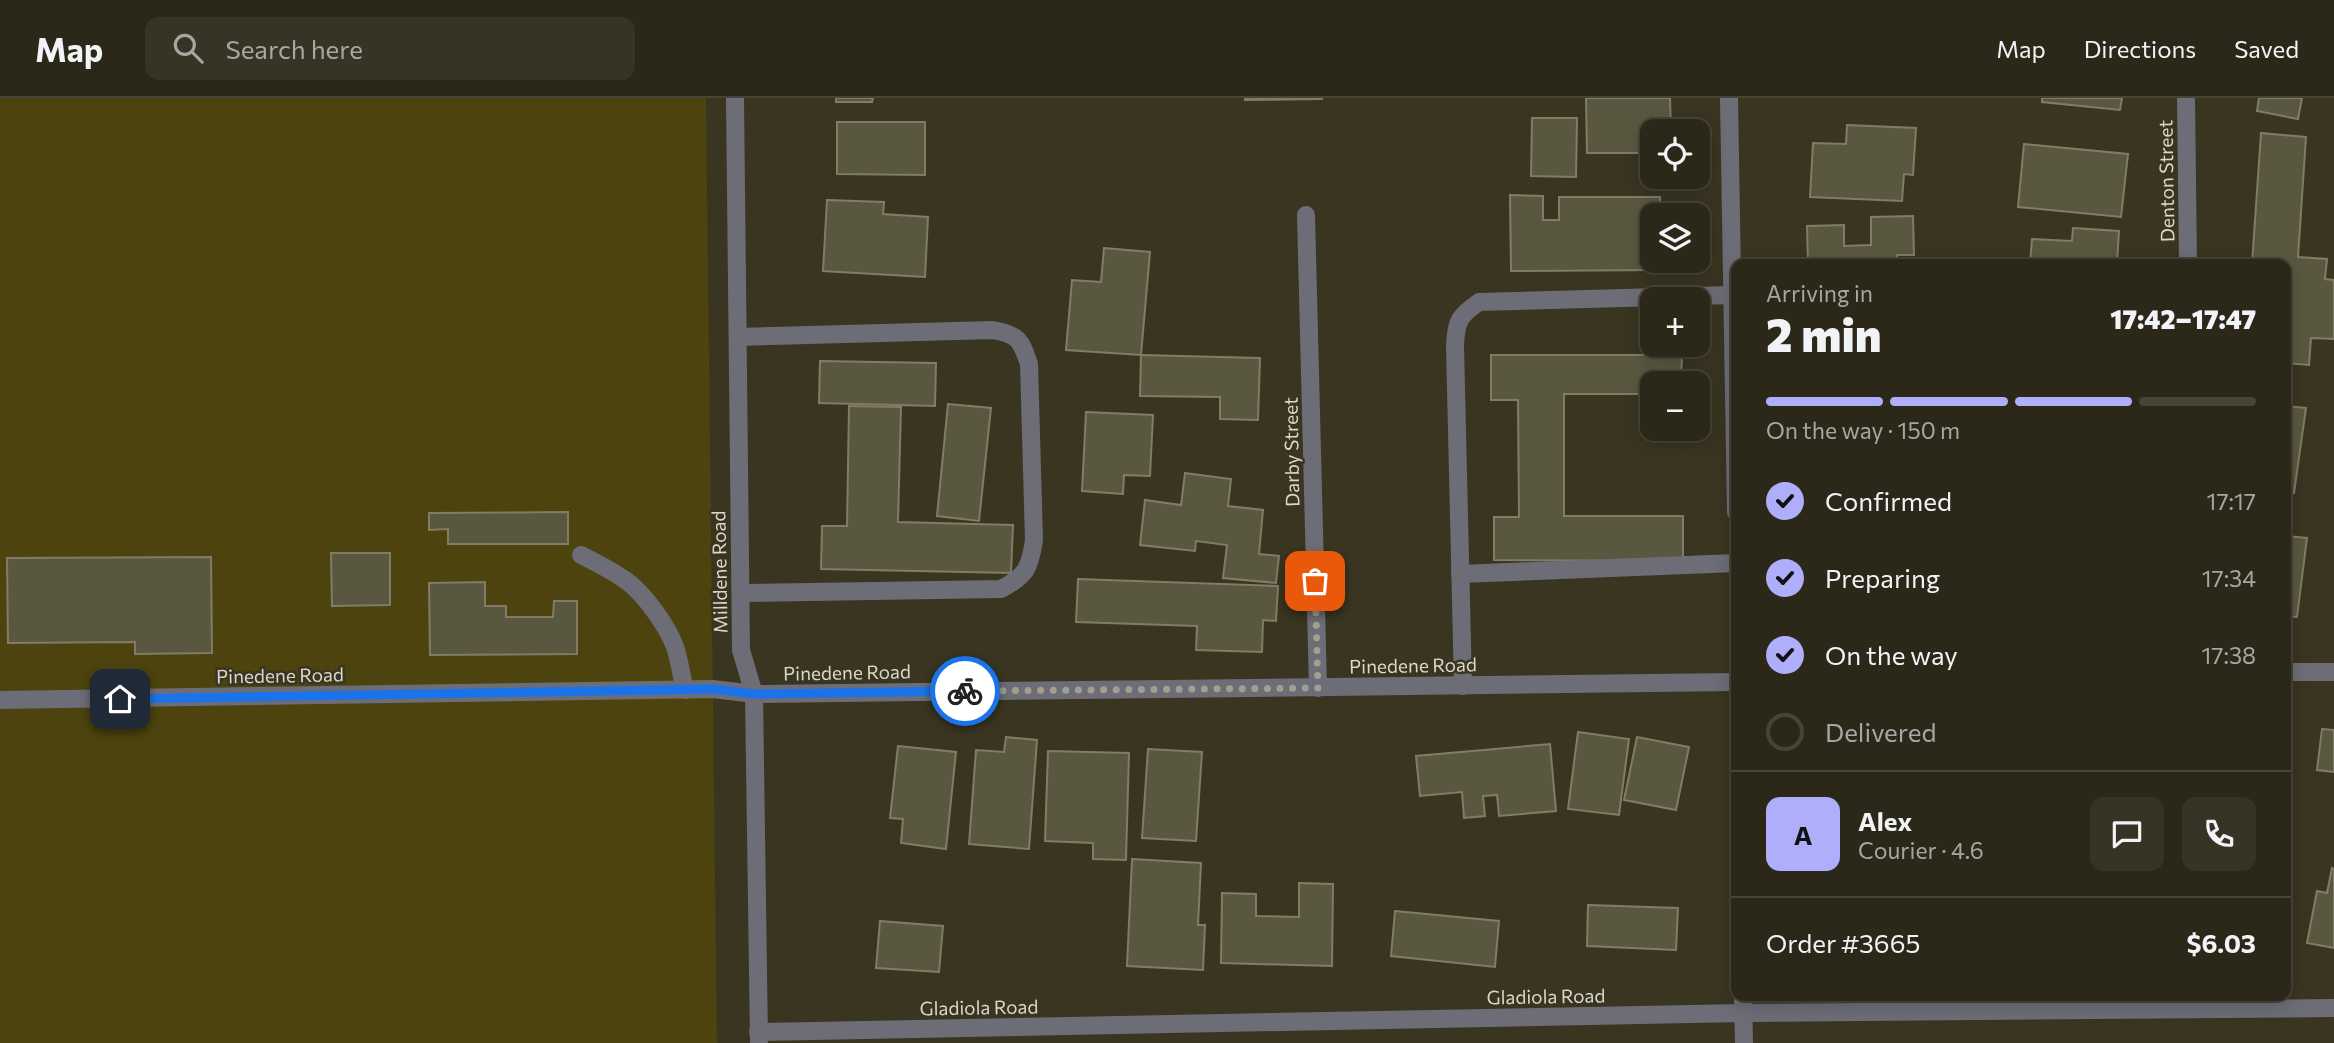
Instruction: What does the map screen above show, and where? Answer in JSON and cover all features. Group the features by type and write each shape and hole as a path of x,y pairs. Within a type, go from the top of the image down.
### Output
{"street":[{"name":"Milldene Road","path":"735,98 741,650 754,694 759,1038"},
{"path":"1729,98 1731,259"},
{"name":"Denton Street","path":"2186,98 2188,259"},
{"name":"Darby Street","path":"1306,215 1318,688"},
{"path":"1464,685 1455,346 1456,327 1462,313 1479,302 1731,295"},
{"path":"738,337 993,330 1008,333 1022,342 1029,364 1034,540 1031,559 1020,579 1001,589 741,593"},
{"path":"581,555 630,584 649,606 666,629 675,648 685,690"},
{"path":"1460,574 1731,563"},
{"path":"2291,672 2334,672"},
{"name":"Pinedene Road","path":"0,700 713,689 754,694 1731,682"},
{"path":"1743,1004 1744,1043"},
{"name":"Gladiola Road","path":"759,1038 1743,1004 2334,1008"}],"shaded area":[{"path":"0,98 706,98 717,1043 0,1043"}],"building":[{"path":"836,98 873,98 872,102 836,102"},
{"path":"1322,98 1322,99 1245,100"},
{"path":"1586,98 1670,98 1671,119 1640,119 1640,153 1587,153"},
{"path":"2042,98 2122,98 2120,110 2042,102"},
{"path":"2259,98 2302,98 2298,119 2257,111"},
{"path":"1532,118 1577,118 1576,177 1531,176"},
{"path":"837,122 925,122 925,175 837,174"},
{"path":"1847,125 1916,128 1913,175 1904,174 1902,201 1810,197 1813,143 1846,144"},
{"path":"2261,133 2306,137 2298,257 2327,259 2325,279 2334,280 2334,339 2311,338 2309,365 2291,363 2291,259 2252,259"},
{"path":"2024,144 2128,154 2121,217 2018,207"},
{"path":"1510,195 1543,196 1543,220 1559,220 1559,197 1660,197 1660,203 1640,203 1640,270 1511,271"},
{"path":"827,200 884,202 883,214 928,217 925,277 823,271"},
{"path":"1913,216 1914,255 1897,255 1897,259 1808,259 1807,226 1844,225 1844,246 1871,245 1871,217"},
{"path":"2073,228 2119,231 2117,259 2030,259 2032,239 2072,241"},
{"path":"1104,248 1150,252 1141,355 1066,350 1072,280 1101,282"},
{"path":"1141,355 1260,358 1258,420 1220,419 1220,397 1140,396"},
{"path":"1491,355 1682,357 1681,371 1640,371 1640,394 1564,394 1564,516 1683,516 1683,561 1494,560 1494,517 1519,517 1518,400 1491,400"},
{"path":"820,361 936,363 935,406 819,403"},
{"path":"948,404 991,408 979,521 937,516"},
{"path":"849,406 901,407 898,522 1013,525 1011,573 821,569 822,526 847,526"},
{"path":"2291,406 2306,408 2294,493 2291,493"},
{"path":"1086,412 1153,415 1150,476 1124,475 1123,494 1082,491"},
{"path":"1185,473 1231,479 1228,506 1263,510 1259,554 1279,556 1276,583 1223,578 1227,545 1196,541 1195,551 1140,545 1145,500 1181,505"},
{"path":"568,512 568,544 448,544 448,529 429,530 429,513"},
{"path":"2291,536 2307,538 2297,617 2291,616"},
{"path":"331,553 390,553 390,605 332,606"},
{"path":"211,557 212,653 135,654 135,642 8,643 7,558"},
{"path":"1078,579 1278,586 1276,621 1263,620 1262,652 1196,650 1197,626 1076,622"},
{"path":"485,582 485,606 506,606 506,617 553,617 554,601 577,601 577,654 430,655 429,583"},
{"path":"2322,729 2334,730 2334,772 2317,770"},
{"path":"1578,732 1629,739 1619,815 1568,809"},
{"path":"1006,737 1037,740 1029,849 969,844 976,750 1004,752"},
{"path":"1637,737 1689,747 1676,810 1624,800"},
{"path":"1550,744 1556,811 1499,816 1497,795 1483,796 1485,816 1464,818 1462,792 1420,796 1416,756"},
{"path":"898,746 956,752 946,849 901,843 903,819 890,818"},
{"path":"1148,749 1202,752 1196,841 1142,838"},
{"path":"1048,751 1129,753 1126,860 1093,859 1093,843 1045,841"},
{"path":"1132,859 1201,863 1198,925 1205,925 1203,970 1127,966"},
{"path":"2332,868 2334,948 2307,943 2317,891 2327,893"},
{"path":"1299,883 1333,884 1332,966 1221,963 1222,893 1256,894 1256,916 1299,917"},
{"path":"1588,905 1678,908 1676,950 1587,946"},
{"path":"1395,911 1499,921 1495,967 1391,956"},
{"path":"880,921 943,926 939,972 876,968"}],"way so far":[{"path":"965,691 1318,688 1315,581"}],"route":[{"path":"120,699 713,689 754,694 965,691"}]}
